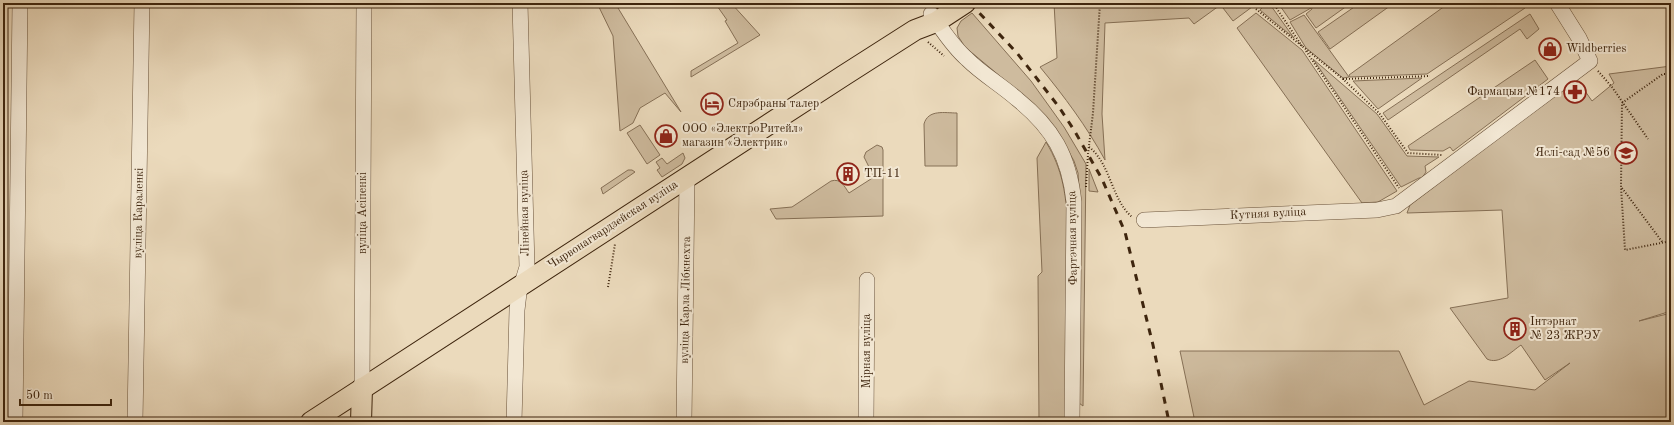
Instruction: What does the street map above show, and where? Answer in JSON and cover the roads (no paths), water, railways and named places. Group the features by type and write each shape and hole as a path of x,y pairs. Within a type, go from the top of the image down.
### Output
{"main road":[{"name":"Чырвонагвардзейская вуліца","path":"311,422 611,225 920,35 938,13 965,3"},
{"name":"вуліца Асіпенкі","path":"361,422 362,388"}],"street":[{"path":"14,422 20,3"},
{"name":"вуліца Караленкі","path":"135,422 142,3"},
{"name":"вуліца Асіпенкі","path":"362,388 364,3"},
{"name":"Лінейная вуліца","path":"514,422 517,310 521,285 526,267 520,3"},
{"name":"Кутняя вуліца","path":"1144,220 1377,210 1390,208 1406,199 1590,61 1579,38 1557,3"},
{"name":"Фартэчная вуліца","path":"938,13 956,49 965,58 1017,98 1036,117 1052,135 1069,168 1072,183 1074,217 1072,422"},
{"name":"вуліца Карла Лібкнехта","path":"684,422 687,177"},
{"name":"Мірная вуліца","path":"866,422 867,280"}],"railway":[{"path":"970,3 1017,53 1059,107 1102,179 1125,232 1153,345 1169,422"}],"place":[{"name":"Wildberries","path":"1550,49"},
{"name":"Фармацыя №174","path":"1575,92"},
{"name":"Сярэбраны талер","path":"712,104"},
{"name":"ООО «ЭлектроРитейл» магазин «Электрик»","path":"666,136"},
{"name":"Яслі-сад №56","path":"1626,153"},
{"name":"ТП-11","path":"848,174"},
{"name":"Інтэрнат № 23 ЖРЭУ","path":"1515,329"}]}
